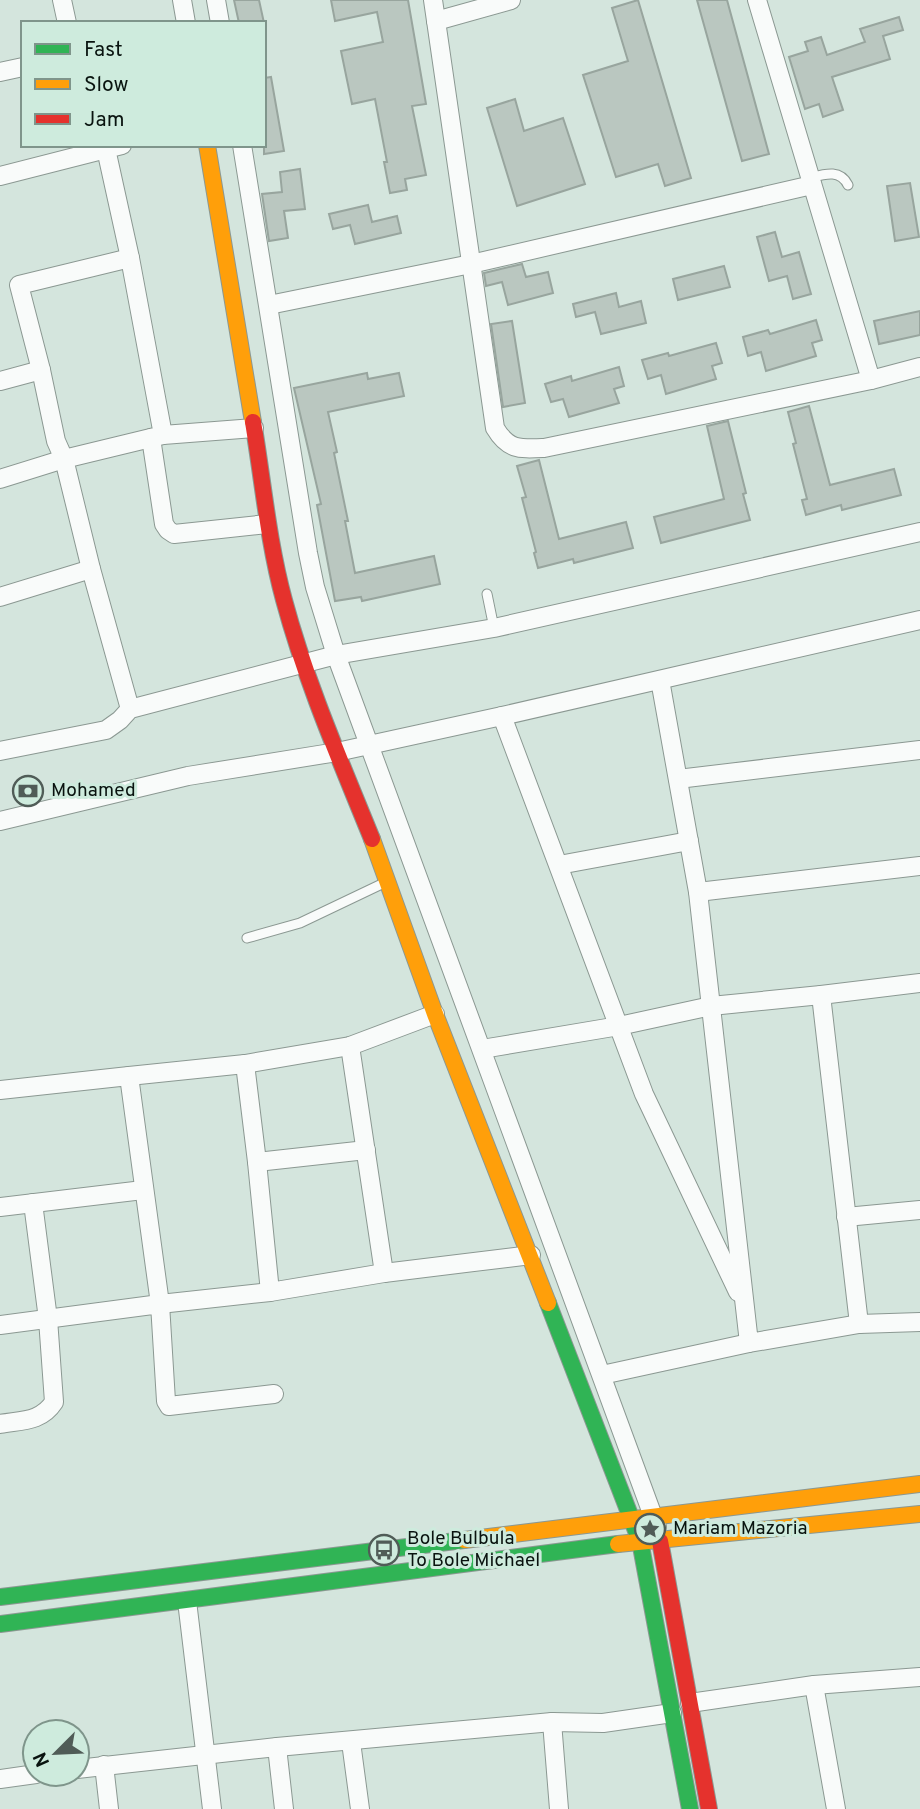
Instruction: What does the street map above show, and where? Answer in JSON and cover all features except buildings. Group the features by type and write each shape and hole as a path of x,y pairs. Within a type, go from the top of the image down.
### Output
{"street":[{"path":"62,0 67,21"},
{"path":"182,0 186,21"},
{"path":"216,0 220,21"},
{"path":"433,0 495,428 503,442 520,449 544,448 871,380 920,367"},
{"path":"436,21 511,0"},
{"path":"757,0 871,380"},
{"path":"0,72 21,67"},
{"path":"0,176 107,147"},
{"path":"111,147 157,437 164,524 174,534 267,524"},
{"path":"207,147 254,428 267,524 282,597 302,664 388,881 435,1014 633,1518 640,1541 691,1809"},
{"path":"242,147 315,587 368,744 655,1518 709,1809"},
{"path":"269,305 650,229 811,181"},
{"path":"0,289 130,258"},
{"path":"19,285 56,441 64,459 130,709"},
{"path":"0,381 41,370"},
{"path":"0,479 64,459 157,437 254,428"},
{"path":"0,751 106,730 130,709 336,655 494,628 920,532"},
{"path":"0,597 91,569"},
{"path":"0,821 188,776 337,752 502,716 920,620"},
{"path":"660,680 698,892 750,1343"},
{"path":"502,716 644,1094 744,1304"},
{"path":"678,779 920,750"},
{"path":"559,865 689,841"},
{"path":"698,892 920,866"},
{"path":"482,1049 619,1026 711,1006 920,984"},
{"path":"821,995 859,1324"},
{"path":"0,1090 245,1064 350,1046 435,1014"},
{"path":"350,1046 384,1273"},
{"path":"245,1064 271,1292"},
{"path":"129,1076 160,1304 166,1401 169,1406 274,1394"},
{"path":"257,1162 366,1150"},
{"path":"0,1207 143,1190"},
{"path":"0,1424 33,1419 47,1413 54,1402 48,1319 33,1203"},
{"path":"846,1217 920,1210"},
{"path":"0,1325 271,1292 384,1273 531,1255"},
{"path":"602,1375 750,1343 859,1324 920,1322"},
{"path":"0,1597 920,1484"},
{"path":"0,1624 640,1541 920,1514"},
{"path":"187,1601 212,1809"},
{"path":"690,1703 814,1685 920,1677"},
{"path":"814,1685 836,1809"},
{"path":"91,1767 552,1722 604,1723 671,1713"},
{"path":"552,1722 559,1809"},
{"path":"351,1742 360,1809"},
{"path":"277,1747 284,1809"},
{"path":"104,1765 109,1809"},
{"path":"0,1779 21,1776"}],"lane":[{"path":"811,181 836,174 843,176 848,186"},
{"path":"487,594 494,628"},
{"path":"247,938 300,923 388,881"}],"traffic: fast":[{"path":"548,1303 640,1541 690,1809"},
{"path":"0,1597 464,1540"},
{"path":"0,1624 618,1544"}],"traffic: slow":[{"path":"207,147 253,422"},
{"path":"372,839 435,1014 548,1303"},
{"path":"464,1540 920,1484"},
{"path":"618,1544 920,1514"}],"traffic: jam":[{"path":"253,422 270,533 284,600 313,691 372,839"},
{"path":"660,1541 709,1809"}],"place":[{"name":"Mohamed","path":"28,791"},
{"name":"Mariam Mazoria","path":"650,1529"},
{"name":"Bole Bulbula To Bole Michael","path":"384,1550"}]}
